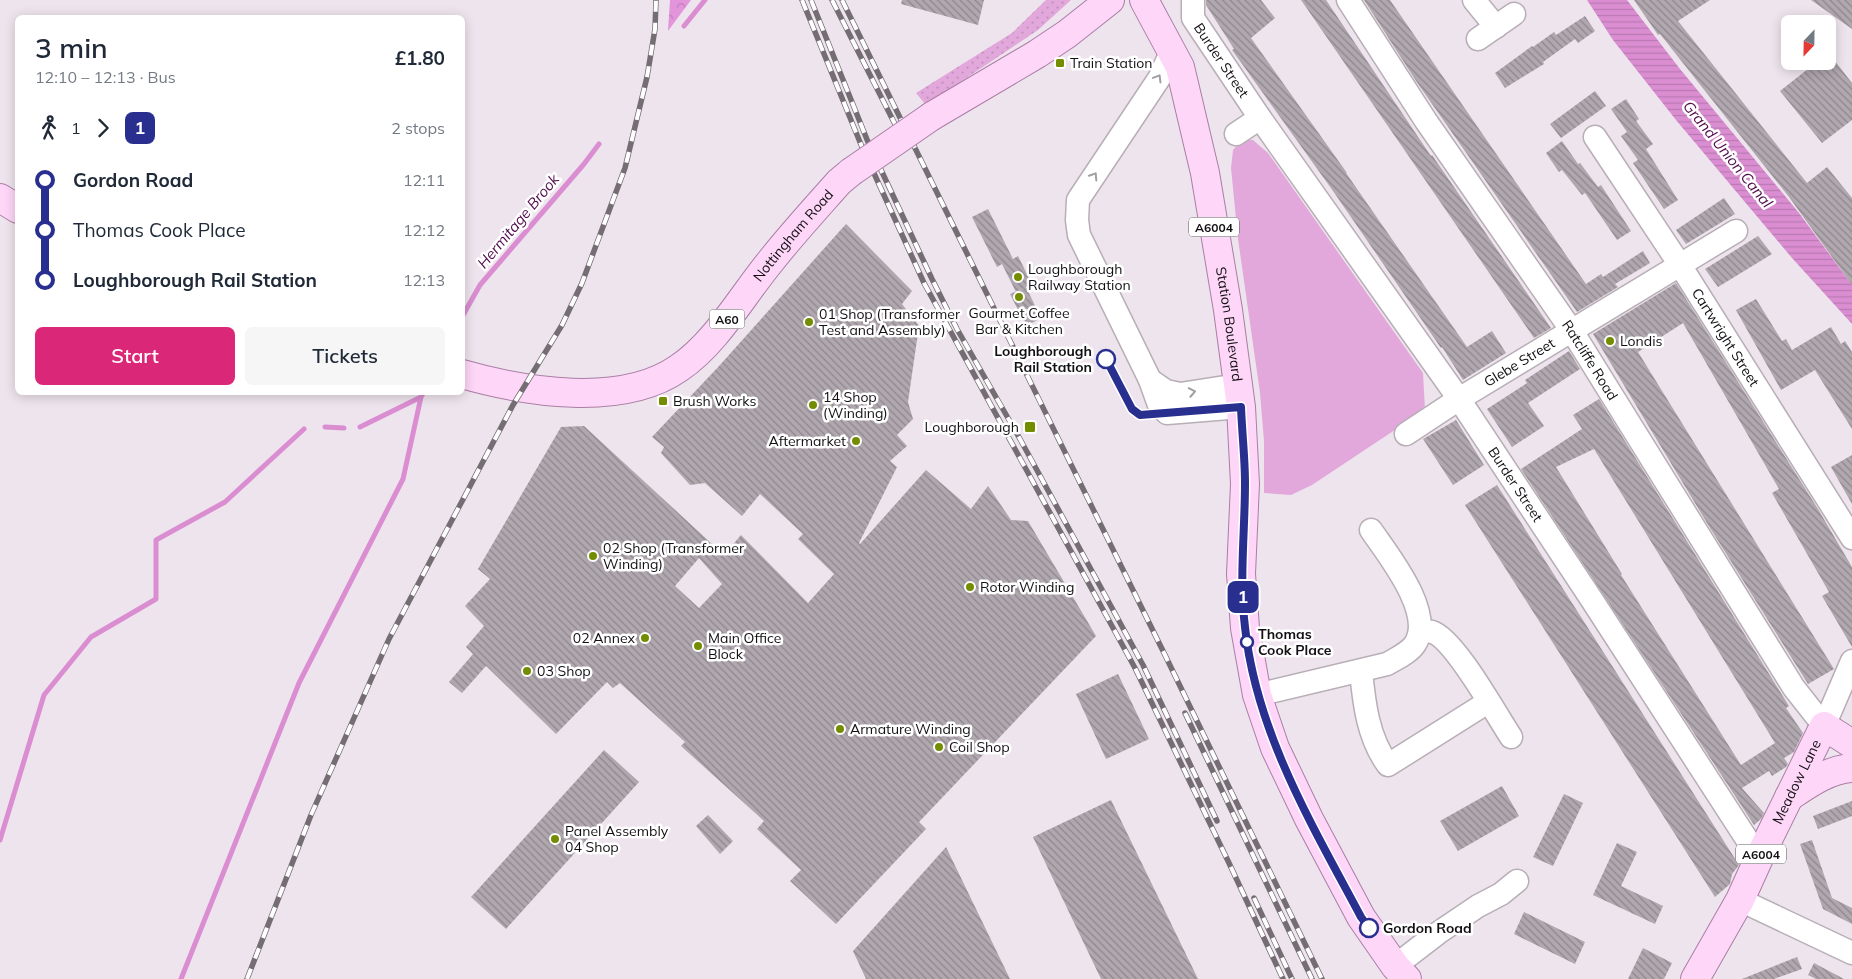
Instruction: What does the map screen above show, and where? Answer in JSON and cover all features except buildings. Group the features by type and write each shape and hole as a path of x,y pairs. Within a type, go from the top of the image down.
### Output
{"main road":[{"name":"Nottingham Road","path":"465,375 505,385 560,392 622,391 666,377 681,368 722,326 769,262 839,182 932,116 1067,34 1110,0"},
{"name":"Station Boulevard","path":"1144,0 1180,67 1204,173 1228,310 1239,396 1245,484 1241,574 1245,628 1257,695 1276,748 1309,819 1361,917 1401,972"},
{"path":"0,198 15,207"},
{"path":"1824,726 1852,744"},
{"name":"Meadow Lane","path":"1695,979 1740,900 1824,726"},
{"name":"A6004","path":"1789,797 1814,780 1845,768 1852,768"}],"street":[{"name":"Burder Street","path":"1193,0 1193,18 1260,118 1459,399 1759,858"},
{"name":"Ratcliffe Road","path":"1348,0 1426,120 1572,331 1794,688 1824,726"},
{"path":"1474,0 1496,27"},
{"path":"1172,50 1160,77 1078,200 1077,220 1079,235 1150,380 1159,405 1167,413 1239,396"},
{"path":"1236,134 1260,118"},
{"name":"Cartwright Street","path":"1595,137 1680,265 1852,538"},
{"name":"Glebe Street","path":"1406,434 1459,399 1736,231"},
{"path":"1257,695 1387,664 1406,654 1415,644 1420,632 1419,615 1409,588 1372,530"},
{"path":"1420,632 1432,632 1447,642 1470,673 1510,737"},
{"name":"Meadow Lane","path":"1824,726 1852,661"},
{"path":"1361,671 1365,708 1380,755 1388,765 1488,702"},
{"path":"1401,972 1438,933 1478,906 1500,894 1517,881"},
{"path":"1740,900 1852,952"}],"shaded area":[{"path":"1046,0 1071,0 1038,30 926,105 916,93 1012,33"},
{"path":"1253,140 1268,153 1423,373 1425,410 1312,485 1291,495 1264,493 1264,441 1260,393 1238,239 1231,168 1233,150 1241,141"}],"green space":[{"path":"670,0 691,0 668,31"}],"water":[{"name":"Grand Union Canal","path":"1587,0 1627,0 1680,69 1799,213 1852,285 1852,324 1792,258 1676,120 1613,40"}],"waterway":[{"name":"Hermitage Brook","path":"684,26 705,0"},
{"name":"Hermitage Brook","path":"465,312 480,285 599,144"},
{"name":"Hermitage Brook","path":"360,427 422,395"},
{"path":"181,979 299,683 403,479 421,397"},
{"name":"Hermitage Brook","path":"325,427 344,428"},
{"name":"Hermitage Brook","path":"0,840 44,695 91,637 156,599 156,540 225,502 304,429"}],"railway":[{"path":"247,979 311,815 389,639 513,405 562,325 582,283 625,168 647,77 655,29 656,0"},
{"path":"802,0 862,147 924,283 1135,668 1283,979"},
{"path":"811,0 868,142 932,279 957,329 1020,439 1143,665 1217,821"},
{"path":"832,0 901,136"},
{"path":"842,0 1165,655 1322,979"},
{"path":"1185,713 1312,979"},
{"path":"1254,898 1292,979"}],"bus line":[{"name":"1","path":"1106,359 1132,409 1140,415 1241,407 1245,484 1241,574 1245,628 1257,695 1276,748 1309,819 1361,917 1369,928"}],"place":[{"name":"Train Station","path":"1060,63"},
{"name":"Loughborough Railway Station","path":"1018,277"},
{"name":"Gourmet Coffee Bar & Kitchen","path":"1019,297"},
{"name":"01 Shop (Transformer Test and Assembly)","path":"809,322"},
{"name":"Londis","path":"1610,341"},
{"name":"Loughborough Rail Station","path":"1106,359"},
{"name":"Brush Works","path":"663,401"},
{"name":"14 Shop (Winding)","path":"813,405"},
{"name":"Loughborough","path":"1030,427"},
{"name":"Aftermarket","path":"856,441"},
{"name":"02 Shop (Transformer Winding)","path":"593,556"},
{"name":"Rotor Winding","path":"970,587"},
{"name":"02 Annex","path":"645,638"},
{"name":"Thomas Cook Place","path":"1247,642"},
{"name":"Main Office Block","path":"698,646"},
{"name":"03 Shop","path":"527,671"},
{"name":"Armature Winding","path":"840,729"},
{"name":"Coil Shop","path":"939,747"},
{"name":"Panel Assembly 04 Shop","path":"555,839"},
{"name":"Gordon Road","path":"1369,928"}]}
